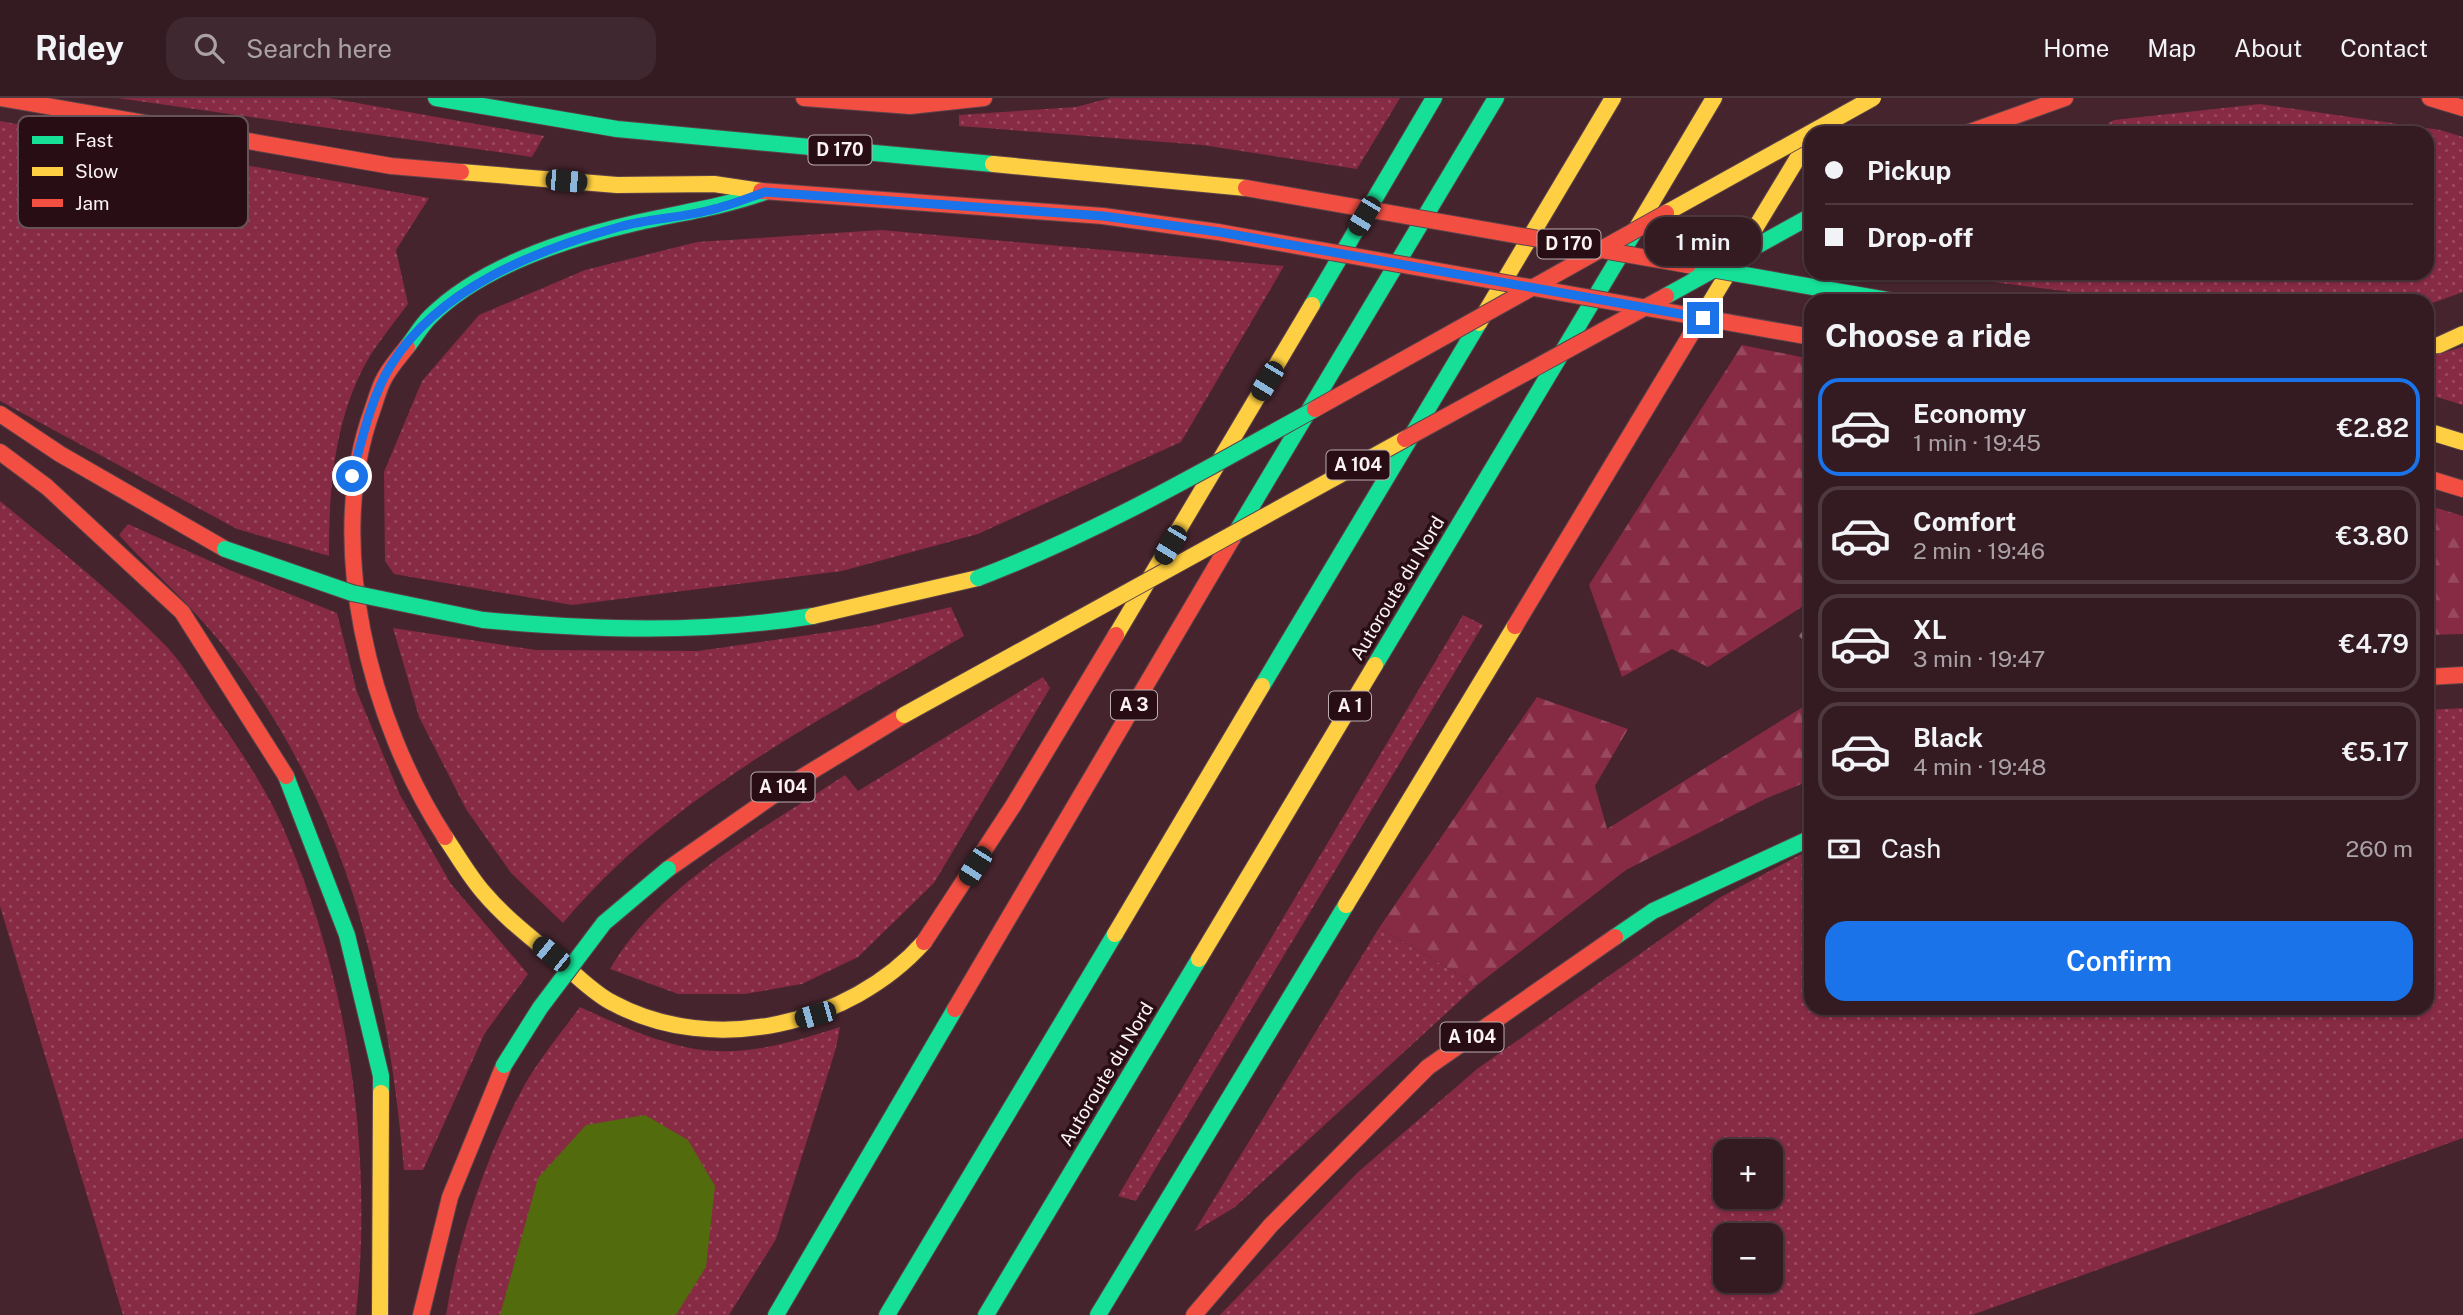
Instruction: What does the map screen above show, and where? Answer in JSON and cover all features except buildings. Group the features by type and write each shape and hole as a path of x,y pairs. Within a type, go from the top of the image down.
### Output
{"highway":[{"path":"1,98 104,116"},
{"name":"D 170","path":"436,98 617,129 1246,188 1853,294"},
{"path":"804,98 910,106 984,98"},
{"path":"765,192 713,210 620,226 541,253 468,291 431,316 391,366 367,423 352,476 349,543 365,637 381,703 433,816 477,885 531,938 610,1002 657,1021 713,1030 764,1029 815,1015 865,989 910,958 948,910 1044,757 1434,98"},
{"name":"A 3","path":"776,1315 1195,600 1496,98"},
{"path":"887,1315 1613,98"},
{"name":"Autoroute du Nord","path":"986,1315 1714,98"},
{"path":"1818,126 1835,98"},
{"path":"1823,126 1873,98"},
{"path":"2430,98 2463,108"},
{"path":"1987,126 2062,99"},
{"path":"0,414 61,454 225,550 352,593 483,620 566,628 650,631 733,627 816,617 978,578 1040,554 1173,488 1804,136"},
{"path":"248,141 391,166 617,185 715,184 765,192 1103,216 1219,232 1804,336"},
{"path":"1098,1315 1804,148"},
{"name":"A 104","path":"421,1315 450,1197 504,1065 540,1008 604,923 668,869 755,805 904,715 1804,220"},
{"path":"2434,345 2463,334"},
{"path":"2434,433 2463,442"},
{"path":"0,452 47,487 182,612 285,773 347,935 381,1076 380,1315"},
{"path":"2434,480 2463,489"},
{"path":"2434,677 2463,675"},
{"name":"A 104","path":"1194,1315 1271,1224 1428,1067 1653,911 1804,841"}],"green space":[{"path":"117,98 329,98 544,136 532,157"},
{"path":"1110,98 1400,98 1357,169 1202,145 959,126 959,115 1076,107"},
{"path":"2260,104 2412,126 2104,126 2114,120"},
{"path":"0,121 18,124 18,228 248,228 248,166 429,198 396,250 408,304 367,361 347,407 340,431 332,480 329,556 237,529 0,401"},
{"path":"2434,129 2463,137 2463,292 2434,302 2434,294 2089,294 1977,280 2434,280"},
{"path":"881,230 1284,266 1181,442 978,534 842,571 572,605 394,574 385,561 384,472 422,381 479,315 585,270 697,242"},
{"path":"1742,345 1804,358 1804,605 1708,667 1672,649 1622,677 1589,585"},
{"path":"2463,347 2463,405 2434,396 2434,355"},
{"path":"0,501 107,590 173,654 263,787 288,839 327,954 352,1073 361,1194 361,1255 356,1315 123,1315 0,906"},
{"path":"2434,507 2463,516 2463,634 2434,635"},
{"path":"128,524 232,571 337,613 357,692 400,795 451,884 528,974 485,1033 423,1170 404,1170 386,1028 371,959 352,892 328,827 299,763 263,702 221,643 119,535"},
{"path":"951,607 964,636 803,729 699,798 651,836 605,878 563,923 511,873 466,809 419,717 393,628 536,650 698,651 870,626"},
{"path":"1463,615 1483,625 1136,1201 1118,1196"},
{"path":"1043,677 1050,688 934,883 858,957 802,984 745,994 678,994 610,969 631,938 656,910 685,884 748,837 845,775 858,791"},
{"path":"1537,697 1628,729 1595,786 1607,829 1804,706 1804,783 1765,799 1626,870 1477,985 1379,928"},
{"path":"2463,708 2463,1138 1972,1315 1220,1315 1357,1173 1477,1069 1719,898 1804,853 1804,1015 2434,1015 2434,710"},
{"path":"1379,928 1477,985 1235,1207 1194,1232"},
{"path":"580,1007 665,1042 700,1050 749,1050 840,1027 836,1048 776,1239 729,1315 446,1315 466,1226 497,1141 530,1076"}],"shaded area":[{"path":"645,1115 688,1140 715,1186 706,1267 676,1315 500,1315 538,1178 586,1125"}],"traffic: fast":[{"path":"436,98 617,129 993,164"},
{"path":"1312,305 1434,98"},
{"path":"1232,539 1496,98"},
{"path":"407,347 427,320 450,299 498,270 524,258 578,238 765,192"},
{"path":"1666,296 1804,220"},
{"path":"1375,665 1636,229"},
{"path":"1688,265 1853,294"},
{"path":"1262,686 1479,323"},
{"path":"978,578 1107,521 1315,409"},
{"path":"225,549 352,593 483,620"},
{"path":"483,620 607,628 689,628 813,616"},
{"path":"286,776 347,935 381,1076 381,1093"},
{"path":"1615,937 1653,911 1804,841"},
{"path":"504,1065 540,1008 604,923 668,869"},
{"path":"1098,1315 1346,905"},
{"path":"887,1315 1115,934"},
{"path":"986,1315 1199,959"},
{"path":"776,1315 955,1009"}],"traffic: slow":[{"path":"1479,323 1613,98"},
{"path":"1636,229 1714,98"},
{"path":"1823,126 1873,98"},
{"path":"1666,213 1804,136"},
{"path":"1705,311 1804,148"},
{"path":"993,164 1246,188"},
{"path":"461,172 617,185 714,184 761,191"},
{"path":"1116,635 1312,305"},
{"path":"2434,345 2463,334"},
{"path":"2434,433 2463,442"},
{"path":"904,715 1405,439"},
{"path":"813,616 978,578"},
{"path":"1346,905 1515,626"},
{"path":"1199,959 1375,665"},
{"path":"1115,934 1262,686"},
{"path":"445,837 468,873 501,912 599,994 613,1003 652,1019 693,1028 736,1029 778,1024 819,1012 858,994 893,971 924,942"},
{"path":"380,1315 381,1093"}],"traffic: jam":[{"path":"1,98 104,116"},
{"path":"804,98 910,106 984,98"},
{"path":"1987,126 2065,98"},
{"path":"2430,98 2463,108"},
{"path":"248,141 391,166 461,172"},
{"path":"1246,188 1688,265"},
{"path":"761,191 1103,216 1218,232"},
{"path":"1315,409 1666,213"},
{"path":"1218,232 1804,336"},
{"path":"1405,439 1666,296"},
{"path":"1515,626 1705,311"},
{"path":"407,347 381,385 358,462 353,517 354,573 362,630 376,686 395,740 418,791 445,837"},
{"path":"0,414 60,454 225,549"},
{"path":"0,452 47,487 182,612 286,776"},
{"path":"2434,480 2463,489"},
{"path":"955,1009 1232,539"},
{"path":"924,942 1013,806 1116,635"},
{"path":"2434,677 2463,675"},
{"path":"668,869 784,788 904,715"},
{"path":"1194,1315 1271,1225 1428,1067 1615,937"},
{"path":"421,1315 450,1197 504,1065"}],"route":[{"path":"352,476 367,423 391,366 431,316 477,284 541,253 620,226 713,210 765,192 1103,216 1219,232 1703,318"}]}
